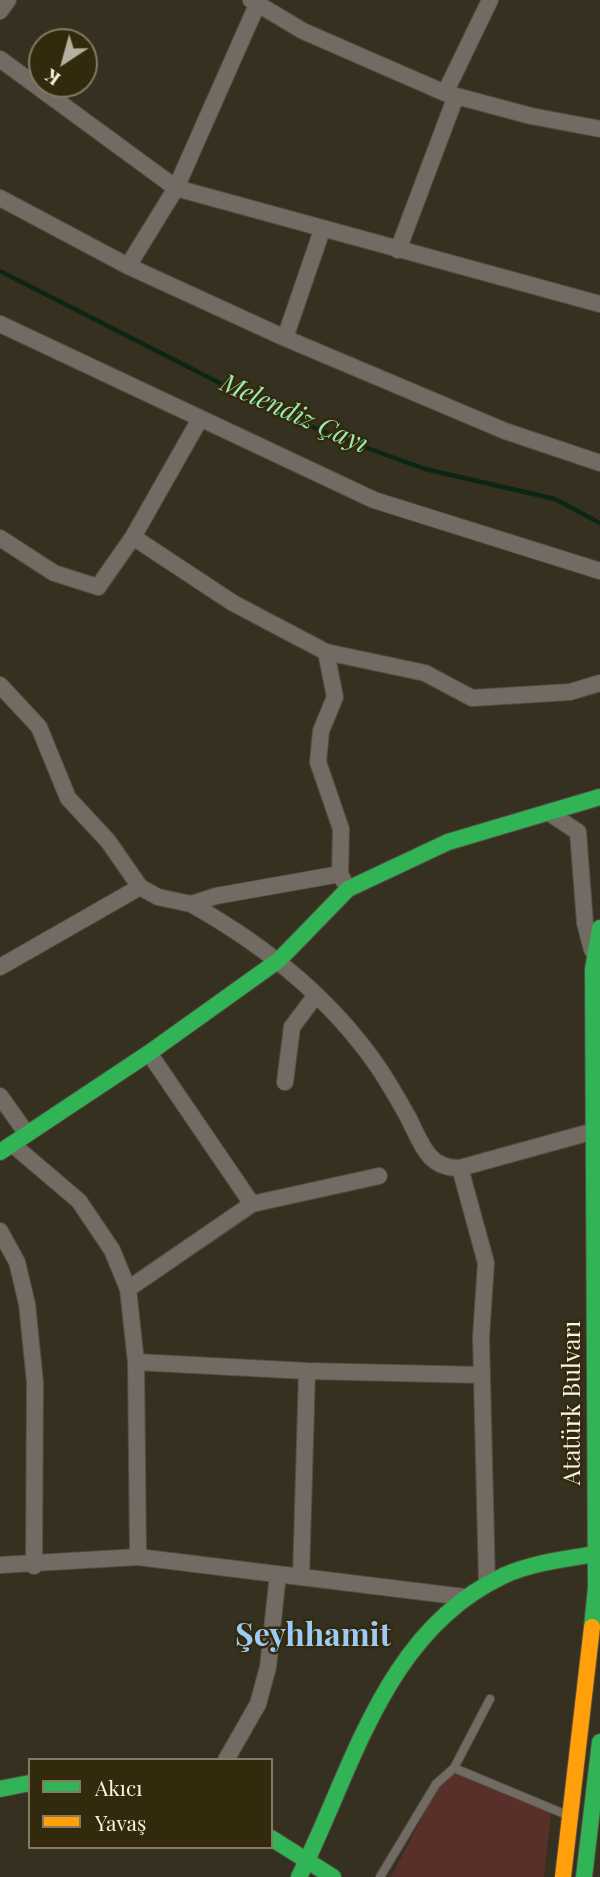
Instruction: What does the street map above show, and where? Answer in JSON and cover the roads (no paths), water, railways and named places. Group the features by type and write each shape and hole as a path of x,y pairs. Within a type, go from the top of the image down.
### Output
{"main road":[{"path":"6,1148 149,1054 279,960 344,882 448,842 551,814 600,797"},
{"name":"Atatürk Bulvarı","path":"563,1877 596,1588 598,1450 594,961 600,928"},
{"path":"299,1877 394,1671 426,1627 464,1597 503,1575 596,1554"},
{"path":"584,1877 600,1742"},
{"path":"0,1789 28,1783"},
{"path":"273,1839 333,1877"}],"street":[{"path":"0,11 8,0"},
{"path":"398,250 450,95 490,0"},
{"path":"128,267 176,188 254,2 367,61 450,95 531,116 600,129"},
{"path":"0,59 176,188 600,304"},
{"path":"0,198 128,267 285,338 505,431 600,463"},
{"path":"285,338 322,230"},
{"path":"0,324 374,500 600,571"},
{"path":"0,538 54,573 98,587 133,537 201,419"},
{"path":"133,537 233,603 326,652 425,673 472,698 570,692 600,683"},
{"path":"191,904 216,896 344,882 341,829 318,762 321,731 335,697 326,652"},
{"path":"0,685 39,727 68,798 108,841 140,887 158,897 191,904 242,932 279,960 338,1017 378,1067 409,1119 423,1150 446,1168 460,1168 594,1131"},
{"path":"551,814 578,832 585,923 594,961"},
{"path":"0,967 140,887"},
{"path":"285,1082 292,1027 316,995"},
{"path":"149,1054 252,1203"},
{"path":"0,1096 27,1134"},
{"path":"6,1148 79,1201 112,1250 128,1289 136,1362 138,1557"},
{"path":"460,1168 486,1263 482,1375 487,1584"},
{"path":"128,1289 252,1203 379,1176"},
{"path":"0,1231 17,1262 27,1304 35,1382 34,1566"},
{"path":"136,1362 307,1371 482,1375"},
{"path":"301,1577 307,1371"},
{"path":"0,1565 34,1566 138,1557 464,1597"},
{"path":"227,1758 258,1704 268,1667 278,1574"}],"lane":[{"path":"380,1877 436,1784 454,1768 490,1699"},
{"path":"454,1768 570,1816"}],"waterway":[{"name":"Melendiz Çayı","path":"0,271 251,399 326,433 425,469 555,499 600,523"}],"district":[{"name":"Şeyhhamit","path":"313,1636"}]}
